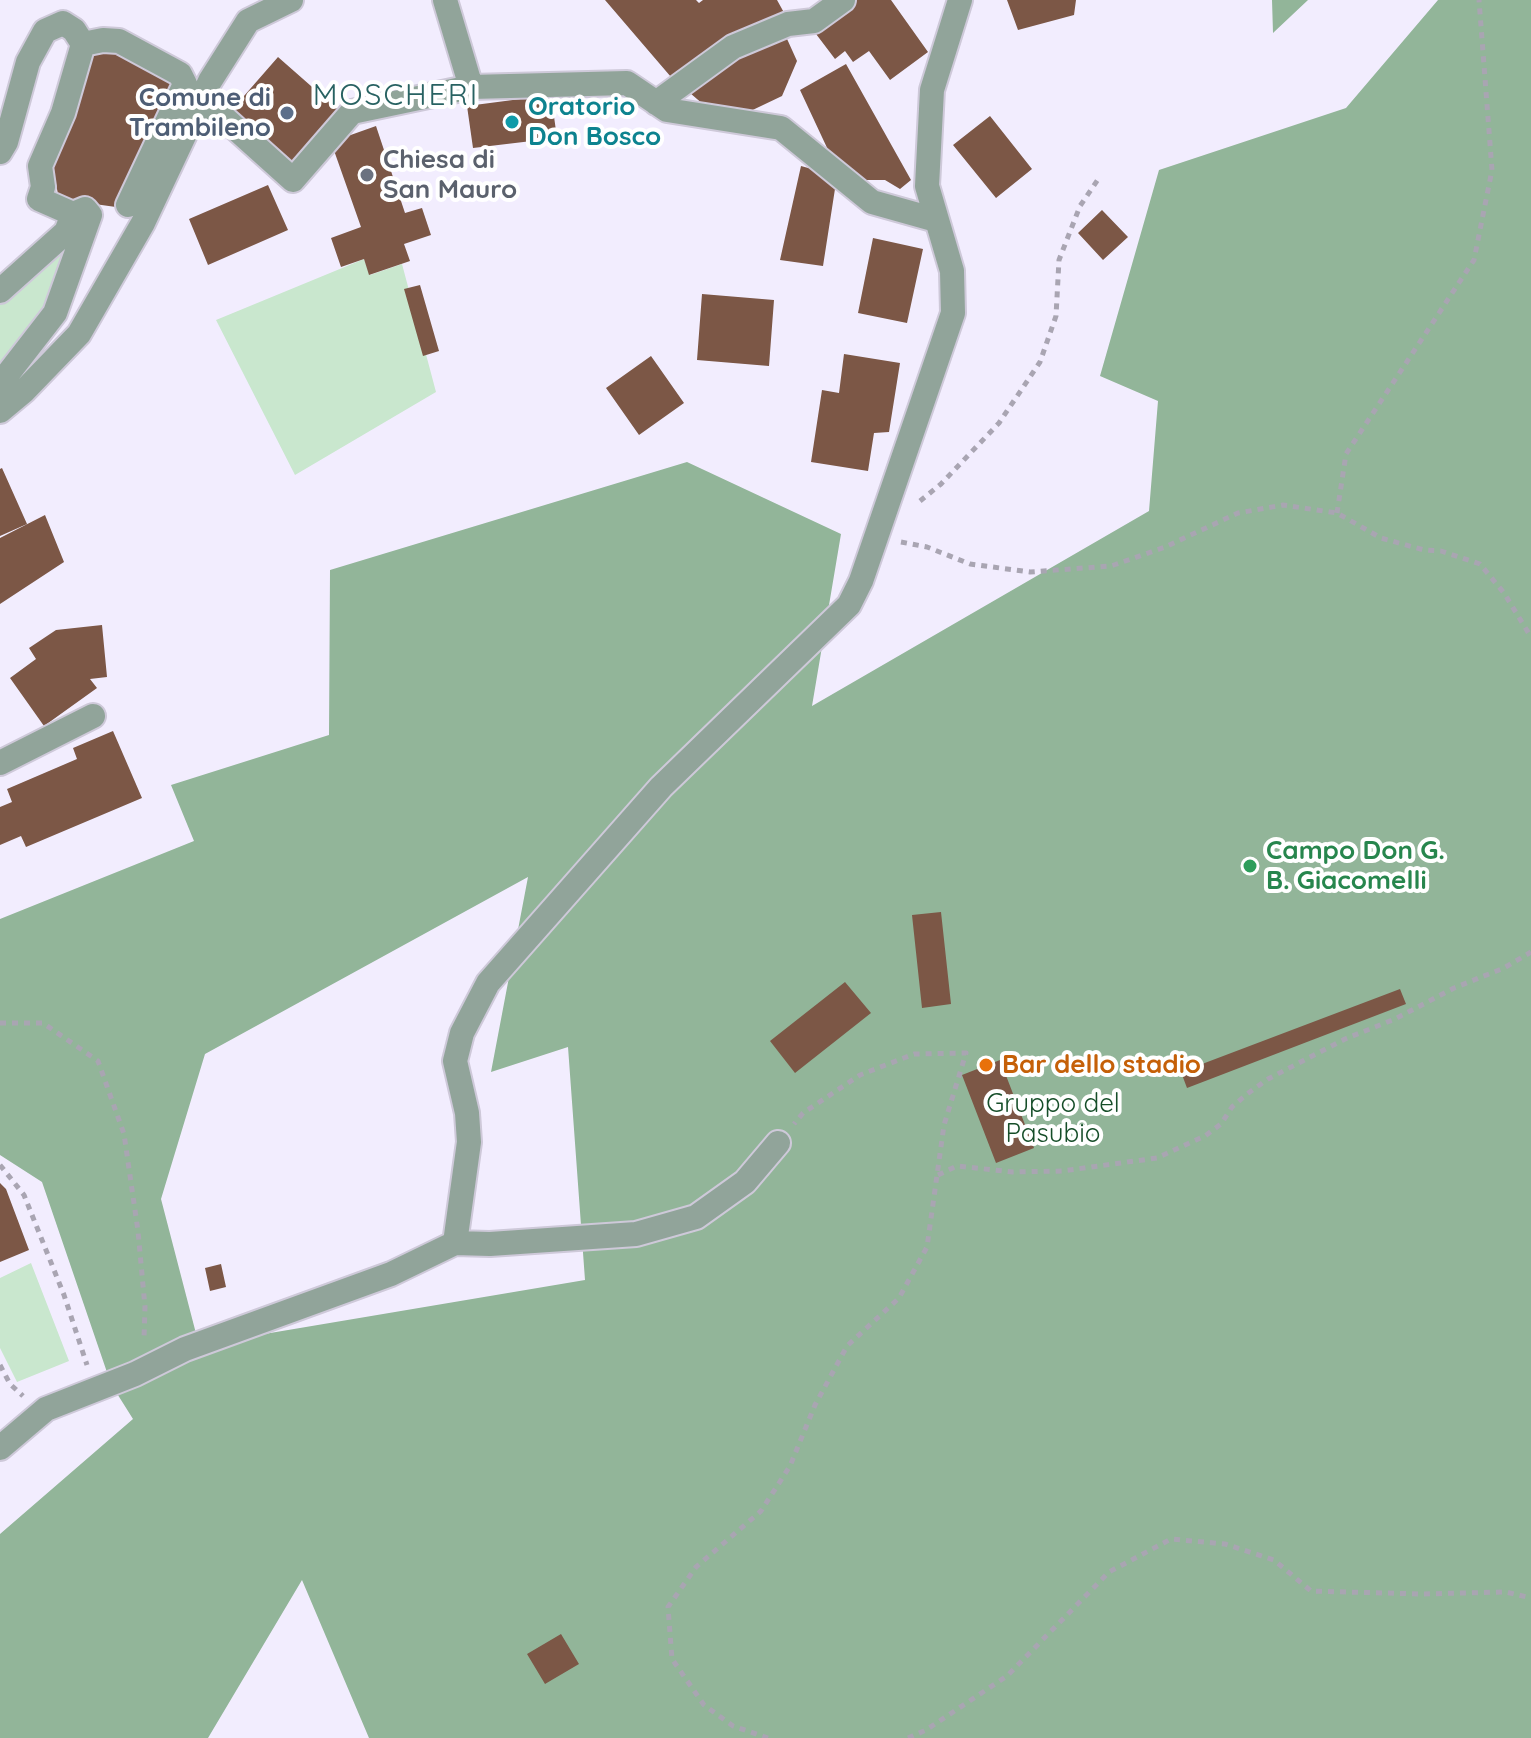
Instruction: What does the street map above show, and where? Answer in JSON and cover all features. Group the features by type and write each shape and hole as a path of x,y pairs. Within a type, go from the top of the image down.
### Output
{"street":[{"path":"1,407 24,391 79,334 143,223 210,81 252,11 291,0"},
{"path":"445,0 471,87"},
{"path":"656,103 733,47 788,24 814,21 843,0"},
{"path":"455,1243 469,1142 467,1113 455,1061 462,1033 488,983 661,787 849,605 861,581 953,313 952,271 927,186 932,90 960,0"},
{"path":"0,152 6,142 28,62 45,31 63,23 74,30 83,44 63,113 40,166 43,187 39,199 73,214"},
{"path":"83,44 119,41 180,74 185,84 128,205"},
{"path":"214,109 293,180 352,112 471,87 627,83 667,110 781,128 872,202 936,220"},
{"path":"0,291 66,232 73,214 85,209 90,215 55,313 0,384"},
{"path":"0,763 93,716"},
{"path":"0,1448 46,1409 135,1374 185,1349 391,1274 455,1243 490,1244 636,1234 696,1217 745,1182 778,1143"}],"path":[{"path":"1337,513 1346,454 1474,260 1492,170 1479,0"},
{"path":"919,502 941,484 999,423 1040,362 1056,316 1059,260 1080,206 1099,178"},
{"path":"876,538 927,547 970,564 1030,572 1111,566 1165,547 1238,513 1283,505 1337,513 1381,538 1480,564 1504,593 1531,637"},
{"path":"938,1175 957,1166 1013,1172 1062,1171 1157,1158 1205,1136 1221,1124 1232,1107 1268,1079 1345,1039 1504,968 1531,952"},
{"path":"0,1023 43,1023 98,1061 124,1134 138,1231 145,1307 144,1353 135,1374"},
{"path":"768,1738 733,1726 704,1705 672,1659 668,1607 696,1567 761,1511 790,1466 815,1405 847,1346 899,1298 927,1247 944,1125 966,1053 914,1054 860,1075 803,1113 778,1143"},
{"path":"0,1165 24,1195 64,1295 94,1390"},
{"path":"908,1738 926,1730 1007,1676 1109,1572 1171,1539 1225,1544 1274,1560 1311,1591 1420,1594 1506,1592 1531,1598"}],"green space":[{"path":"1272,0 1308,0 1273,33"},
{"name":"Gruppo del Pasubio","path":"1438,0 1531,0 1531,1738 369,1738 302,1580 208,1738 0,1738 0,1534 133,1419 111,1384 42,1182 0,1155 0,919 194,841 171,785 329,735 330,570 687,462 841,534 812,706 1149,511 1158,401 1100,376 1159,170 1346,108","holes":["528,877 491,1072 568,1047 585,1280 199,1345 161,1199 205,1054"]},
{"path":"76,229 51,306 0,374 0,302"},
{"path":"364,259 370,275 402,264 436,392 295,475 216,320"},
{"path":"31,1263 69,1361 17,1382 0,1348 0,1278"}],"building":[{"path":"605,0 696,0 699,3 703,0 777,0 787,18 677,84"},
{"path":"853,0 891,0 928,52 890,80 869,51 853,62 845,51 835,59 813,30"},
{"path":"1007,0 1076,0 1074,15 1018,30"},
{"path":"783,30 797,61 782,96 740,116 711,111 683,87"},
{"path":"114,45 181,82 123,208 59,199 52,164 91,52"},
{"name":"Comune di Trambileno","path":"278,57 344,115 296,170 230,112"},
{"path":"846,64 911,180 900,189 885,180 855,180 829,152 800,90"},
{"name":"Oratorio Don Bosco","path":"551,95 557,138 473,148 467,106"},
{"path":"990,116 1032,169 996,198 953,145"},
{"name":"Chiesa di San Mauro","path":"376,126 405,213 422,208 431,235 404,244 410,261 369,275 364,259 341,267 331,238 361,227 331,142"},
{"path":"801,166 837,176 823,266 780,260"},
{"path":"268,185 288,230 208,265 189,219"},
{"path":"1102,210 1128,237 1103,260 1078,233"},
{"path":"873,238 923,249 907,323 858,313"},
{"path":"420,285 439,351 423,356 404,289"},
{"path":"702,294 774,300 769,366 697,360"},
{"path":"844,354 900,363 889,432 874,433 868,471 811,462 822,390 839,393"},
{"path":"651,356 684,403 639,435 606,388"},
{"path":"0,469 27,524 0,536"},
{"path":"45,515 64,562 0,604 0,538"},
{"path":"102,625 107,677 90,679 97,688 44,726 10,678 36,659 29,648 56,630"},
{"path":"113,731 142,798 26,847 21,836 0,845 0,807 12,802 7,789 77,759 73,748"},
{"path":"941,912 951,1004 922,1008 912,915"},
{"path":"845,982 871,1013 795,1073 770,1041"},
{"path":"1400,989 1406,1004 1187,1088 1181,1072"},
{"path":"1000,1060 1034,1148 996,1163 962,1075"},
{"path":"0,1183 6,1189 29,1250 0,1262"},
{"path":"221,1264 226,1287 210,1291 205,1268"},
{"path":"561,1634 579,1664 545,1684 527,1654"}],"place":[{"name":"Comune di Trambileno","path":"287,113"},
{"name":"Oratorio Don Bosco","path":"512,122"},
{"name":"Chiesa di San Mauro","path":"367,175"},
{"name":"Campo Don G. B. Giacomelli","path":"1250,866"},
{"name":"Bar dello stadio","path":"986,1065"}],"district":[{"name":"MOSCHERI","path":"396,96"}]}
